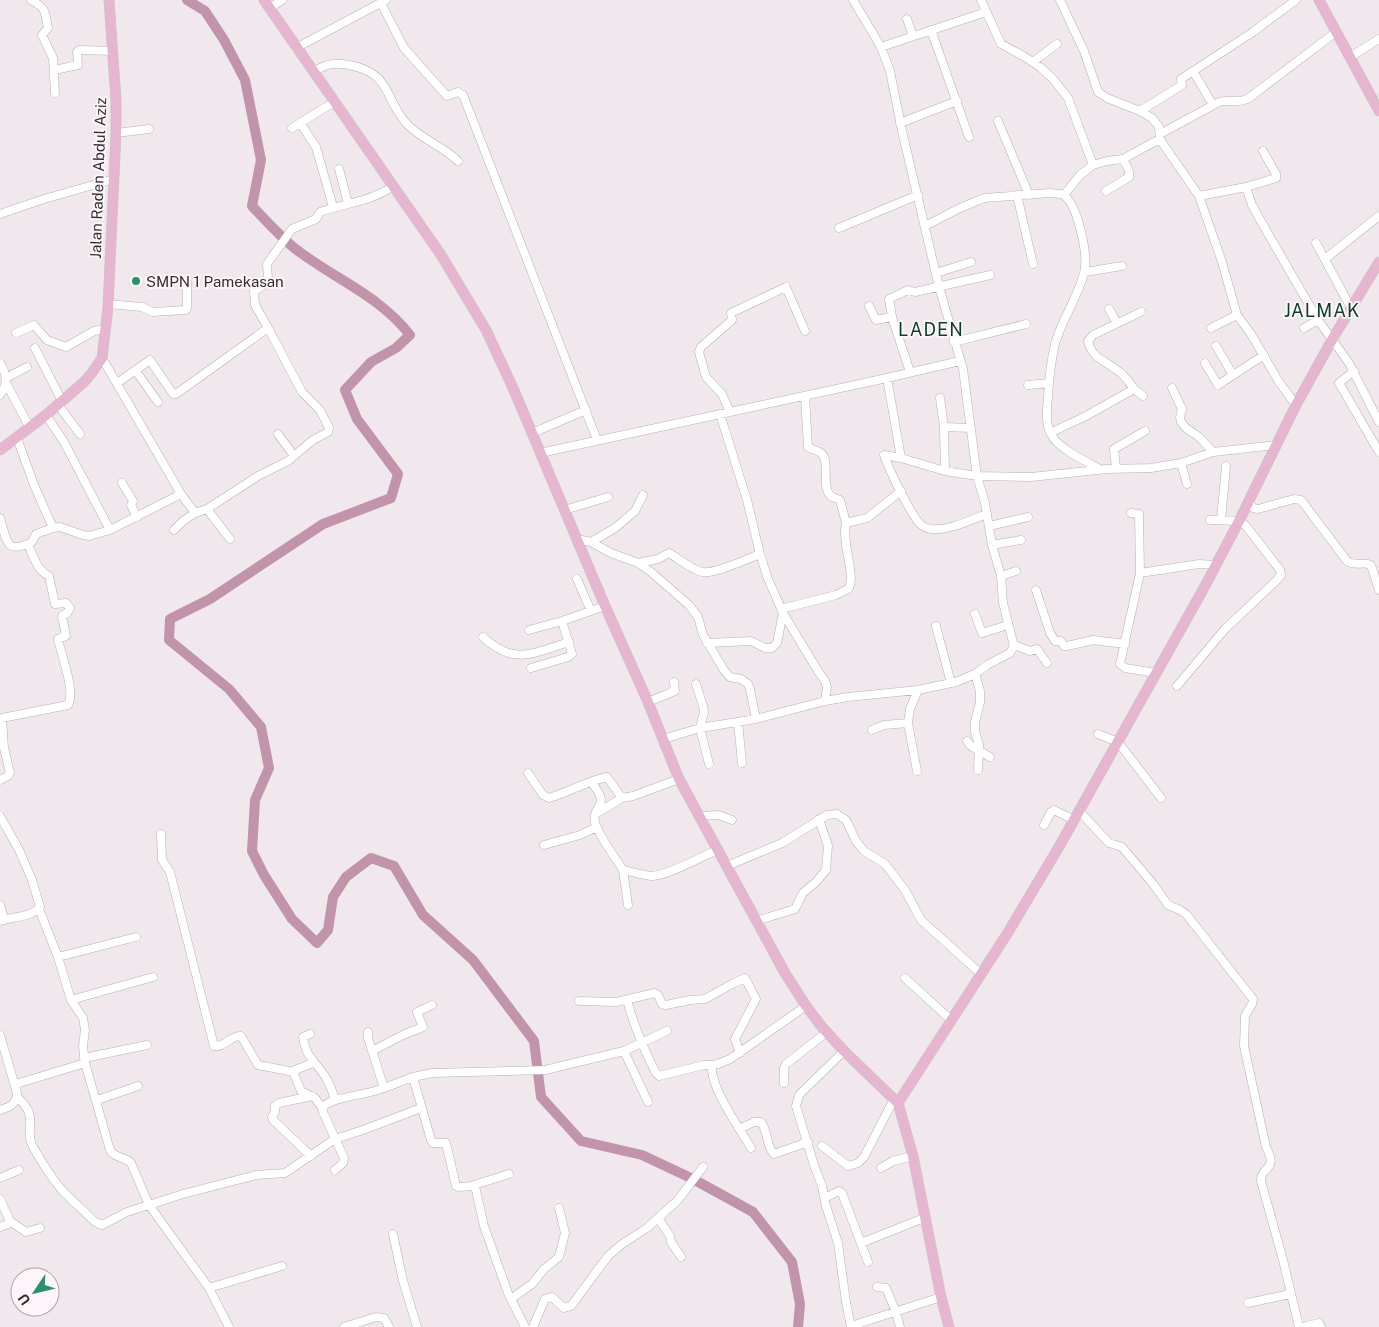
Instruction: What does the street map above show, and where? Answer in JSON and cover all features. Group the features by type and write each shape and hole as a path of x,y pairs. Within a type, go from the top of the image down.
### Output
{"main road":[{"name":"Jalan Raden Abdul Aziz","path":"102,358 108,304 116,133 116,100 109,0"},
{"path":"1319,0 1379,111"},
{"path":"266,4 442,256 472,304 493,344 532,433 679,778 784,973 826,1032 896,1101 913,1156 924,1218 949,1327"},
{"path":"896,1101 952,1021 1028,899 1076,816 1216,565 1296,405 1333,338 1379,262"},
{"path":"0,450 60,403 91,374 102,358"}],"street":[{"path":"31,0 41,6 46,12 48,28 42,35 53,58 55,93"},
{"path":"266,4 282,0"},
{"path":"663,739 700,728 756,719 825,701 918,690 951,683 976,674 987,665 1010,653 1014,645 1003,603 1001,576 992,545 987,514 977,476 965,379 939,287 900,122 890,71 881,47 854,0"},
{"path":"981,0 1001,44 1033,62 1053,79 1068,98 1093,165"},
{"path":"1060,0 1084,51 1098,92 1107,98 1140,111 1155,121 1159,127 1160,137 1199,196 1222,262 1237,315 1264,355 1279,382 1296,405"},
{"path":"1140,111 1182,86 1181,79 1253,32 1296,0"},
{"path":"296,48 383,1 401,43 408,53 446,96 458,92 463,95 598,440"},
{"path":"881,47 986,12"},
{"path":"907,19 913,36"},
{"path":"931,30 969,137"},
{"path":"1064,196 1080,175 1093,165 1123,159 1222,101 1243,102 1336,32"},
{"path":"1350,57 1379,39"},
{"path":"1033,62 1057,44"},
{"path":"54,70 78,65 77,52 79,50 113,51"},
{"path":"313,72 324,65 334,63 359,67 373,73 381,81 407,124 458,161"},
{"path":"1193,71 1213,105"},
{"path":"900,122 957,101"},
{"path":"292,128 334,102"},
{"path":"998,121 1029,195"},
{"path":"300,123 316,147 333,207"},
{"path":"116,133 149,129"},
{"path":"1199,196 1246,188 1276,177 1263,151"},
{"path":"1106,191 1129,177 1129,172 1123,159"},
{"path":"338,170 348,203"},
{"path":"0,214 114,179"},
{"path":"174,530 194,513 207,509 258,476 288,461 313,440 328,432 329,428 320,410 302,392 255,305 254,291 268,282 267,264 292,229 316,219 320,212 348,203 368,200 392,187"},
{"path":"1246,188 1252,206 1266,232 1318,320 1333,338 1354,371 1379,422"},
{"path":"925,226 984,198 1050,193 1064,196 1076,214 1084,255 1085,272 1056,343 1046,412 1050,433 1055,441 1100,470"},
{"path":"839,228 918,195"},
{"path":"1017,195 1033,264"},
{"path":"1325,259 1379,216"},
{"path":"1316,243 1351,308"},
{"path":"936,272 970,262"},
{"path":"1085,272 1122,266"},
{"path":"910,372 892,317 888,301 890,298 908,290 915,292 990,275"},
{"path":"108,304 142,307 153,312 186,310 187,282"},
{"path":"730,412 722,394 706,377 699,352 700,346 732,320 731,313 786,287 805,331"},
{"path":"869,306 876,320 892,317"},
{"path":"1109,309 1117,323"},
{"path":"1141,312 1091,336 1088,341 1089,346 1098,359 1124,375 1134,389 1143,396"},
{"path":"1211,328 1237,315"},
{"path":"1304,328 1318,320"},
{"path":"16,333 34,324 47,340 66,347 94,331 106,329"},
{"path":"954,342 1026,324"},
{"path":"118,383 150,360 173,394 176,394 268,328"},
{"path":"1216,346 1233,375"},
{"path":"35,348 60,403 80,434"},
{"path":"1205,364 1218,384 1264,355"},
{"path":"102,358 194,513"},
{"path":"540,453 960,361"},
{"path":"0,363 5,370 0,395"},
{"path":"4,380 27,367"},
{"path":"136,370 158,402"},
{"path":"1354,371 1339,383 1379,452"},
{"path":"887,378 901,458"},
{"path":"4,380 30,428"},
{"path":"1028,385 1049,383"},
{"path":"1172,388 1182,409 1181,422 1199,437 1212,452"},
{"path":"1050,433 1086,416 1134,389"},
{"path":"782,611 836,595 848,589 852,581 844,540 846,523 840,500 831,497 828,492 824,472 824,457 820,452 808,447 806,396"},
{"path":"940,398 944,427 945,471"},
{"path":"532,433 586,410"},
{"path":"720,414 747,500 760,554 782,611 825,681 825,701"},
{"path":"46,415 64,442 110,530"},
{"path":"944,427 970,428"},
{"path":"1116,468 1114,449 1145,432"},
{"path":"278,434 294,456"},
{"path":"16,438 53,528"},
{"path":"987,514 946,528 925,528 921,525 901,491 884,456 885,454 945,471 977,476 1031,477 1116,468 1151,468 1181,463 1212,452 1277,445"},
{"path":"1181,463 1187,484"},
{"path":"1221,520 1226,466"},
{"path":"122,483 133,501 131,505 137,517"},
{"path":"846,523 867,518 901,491"},
{"path":"0,518 4,544 16,548 33,541 36,534 53,528 60,527 89,536 110,530 182,494"},
{"path":"592,542 630,517 643,495"},
{"path":"564,510 608,497"},
{"path":"1249,502 1253,508 1258,509 1294,499 1301,500 1347,561 1352,565 1371,565 1379,590"},
{"path":"207,509 230,539"},
{"path":"1131,513 1139,514 1140,573 1120,664 1122,667 1156,673"},
{"path":"988,526 1028,517"},
{"path":"1177,686 1225,629 1281,575 1280,570 1249,529 1239,521 1210,520"},
{"path":"577,539 592,542 611,553 638,563 671,587 689,604 698,617 703,636 718,662 730,676 742,679 748,684 756,719"},
{"path":"992,545 1022,540"},
{"path":"0,780 10,773 4,748 2,718 68,705 70,700 68,677 58,641 66,636 62,616 70,608 66,603 55,604 49,576 38,568 28,544"},
{"path":"638,563 658,559 669,554 698,571 706,573 760,554"},
{"path":"1140,573 1199,564 1216,565"},
{"path":"1001,576 1016,570"},
{"path":"577,579 590,611"},
{"path":"1036,590 1054,641 1061,641 1064,646 1093,640 1125,644"},
{"path":"529,630 605,606"},
{"path":"707,643 751,642 765,648 772,648 778,643 782,611"},
{"path":"975,614 982,633 1008,625"},
{"path":"532,668 571,655 572,651 562,621"},
{"path":"936,626 951,683"},
{"path":"483,637 503,652 523,655 569,642"},
{"path":"1014,645 1030,651 1037,650 1047,663"},
{"path":"976,674 980,691 980,702 975,727 979,752 978,770"},
{"path":"648,702 675,692 674,682"},
{"path":"696,684 704,712 700,728 709,764"},
{"path":"917,771 908,723 910,709 918,690"},
{"path":"738,722 742,763"},
{"path":"872,730 884,725 908,723"},
{"path":"1098,734 1118,742 1161,798"},
{"path":"967,741 979,752 990,757"},
{"path":"528,773 543,795 549,798 607,777 622,798"},
{"path":"595,814 622,798 633,796 679,778"},
{"path":"591,782 601,798 594,820 623,870 628,905"},
{"path":"1044,824 1054,810 1076,816 1107,841 1122,847 1169,906 1186,914 1253,999 1246,1014 1244,1050 1266,1147 1271,1159 1271,1165 1262,1174 1261,1181 1299,1327"},
{"path":"727,866 782,843 819,819 833,814 842,816 864,851 886,864 905,890 921,920 981,974"},
{"path":"699,816 718,815 732,820"},
{"path":"0,816 32,880 40,903 39,909 58,957 71,1000 85,1023 82,1046 85,1061 112,1153 131,1163 149,1205 209,1288 229,1327"},
{"path":"756,921 795,909 803,893 826,870 828,846 819,819"},
{"path":"544,845 580,835 597,827"},
{"path":"161,834 162,860 170,872 214,1046 219,1046 236,1036 242,1036 258,1065 294,1072 313,1063"},
{"path":"623,870 650,876 655,875 674,870 718,850"},
{"path":"0,905 2,920 39,909"},
{"path":"58,957 136,937"},
{"path":"71,1000 153,977"},
{"path":"579,1001 627,1000 655,993 665,1006 690,1000 704,1000 745,978 756,997 735,1039 740,1053"},
{"path":"905,978 952,1021"},
{"path":"627,1000 641,1043 659,1076 728,1061 806,1006"},
{"path":"372,1051 423,1027 416,1012 432,1005"},
{"path":"323,1109 328,1102 369,1094 413,1077 439,1072 545,1070 624,1051 667,1031"},
{"path":"368,1032 384,1088"},
{"path":"784,1083 784,1068 786,1064 826,1032"},
{"path":"310,1034 303,1038 306,1051 313,1063 326,1078 334,1100"},
{"path":"0,1037 16,1084 17,1097 16,1102 10,1107 0,1110"},
{"path":"16,1084 85,1061 147,1045"},
{"path":"624,1051 648,1102"},
{"path":"844,1051 805,1088 796,1100 798,1113 826,1198 826,1206 838,1243 844,1294 851,1327 941,1297"},
{"path":"0,1065 9,1063"},
{"path":"712,1065 714,1080 725,1105 751,1148"},
{"path":"294,1072 301,1090 305,1094 312,1096 323,1109 344,1161 336,1170"},
{"path":"413,1077 432,1142 446,1143 456,1186 474,1185 509,1174"},
{"path":"96,1100 138,1086"},
{"path":"311,1156 272,1117 275,1112 275,1106 279,1103 312,1096"},
{"path":"17,1097 26,1105 29,1113 30,1135 34,1149 62,1189 95,1222 104,1225 127,1212 149,1205 256,1175 285,1173 335,1139 421,1108"},
{"path":"822,1146 848,1166 858,1163 864,1157 896,1101"},
{"path":"739,1128 754,1122 762,1122 774,1154 808,1142"},
{"path":"881,1168 893,1161 913,1156"},
{"path":"0,1178 18,1170"},
{"path":"533,1327 545,1299 552,1297 564,1308 571,1306 608,1256 678,1201 702,1170"},
{"path":"474,1185 484,1226 523,1326"},
{"path":"826,1198 841,1192 868,1262"},
{"path":"0,1199 10,1221 26,1232 40,1228"},
{"path":"511,1299 532,1284 544,1269 559,1257 566,1233 559,1208"},
{"path":"658,1218 670,1236 671,1242 682,1257"},
{"path":"861,1243 924,1218"},
{"path":"0,1227 8,1224 10,1221"},
{"path":"393,1234 403,1281 417,1327"},
{"path":"209,1288 282,1266"},
{"path":"877,1287 886,1288 900,1327"},
{"path":"1248,1302 1290,1294"},
{"path":"344,1327 376,1317 384,1318 389,1327"},
{"path":"1303,1327 1318,1322 1321,1327"}],"waterway":[{"path":"187,0 205,11 224,40 245,80 261,160 252,206 293,247 384,308 410,335 396,348 371,362 345,390 357,419 398,474 391,498 323,524 210,599 170,619 169,640 229,689 261,727 269,768 255,800 252,851 264,875 292,919 317,943 328,930 333,897 346,877 371,858 394,866 423,915 473,960 534,1041 541,1097 581,1141 642,1155 693,1179 753,1212 792,1262 800,1304 798,1327"}],"place":[{"name":"SMPN 1 Pamekasan","path":"136,281"}],"district":[{"name":"JALMAK","path":"1322,310"},
{"name":"LADEN","path":"931,329"}]}
